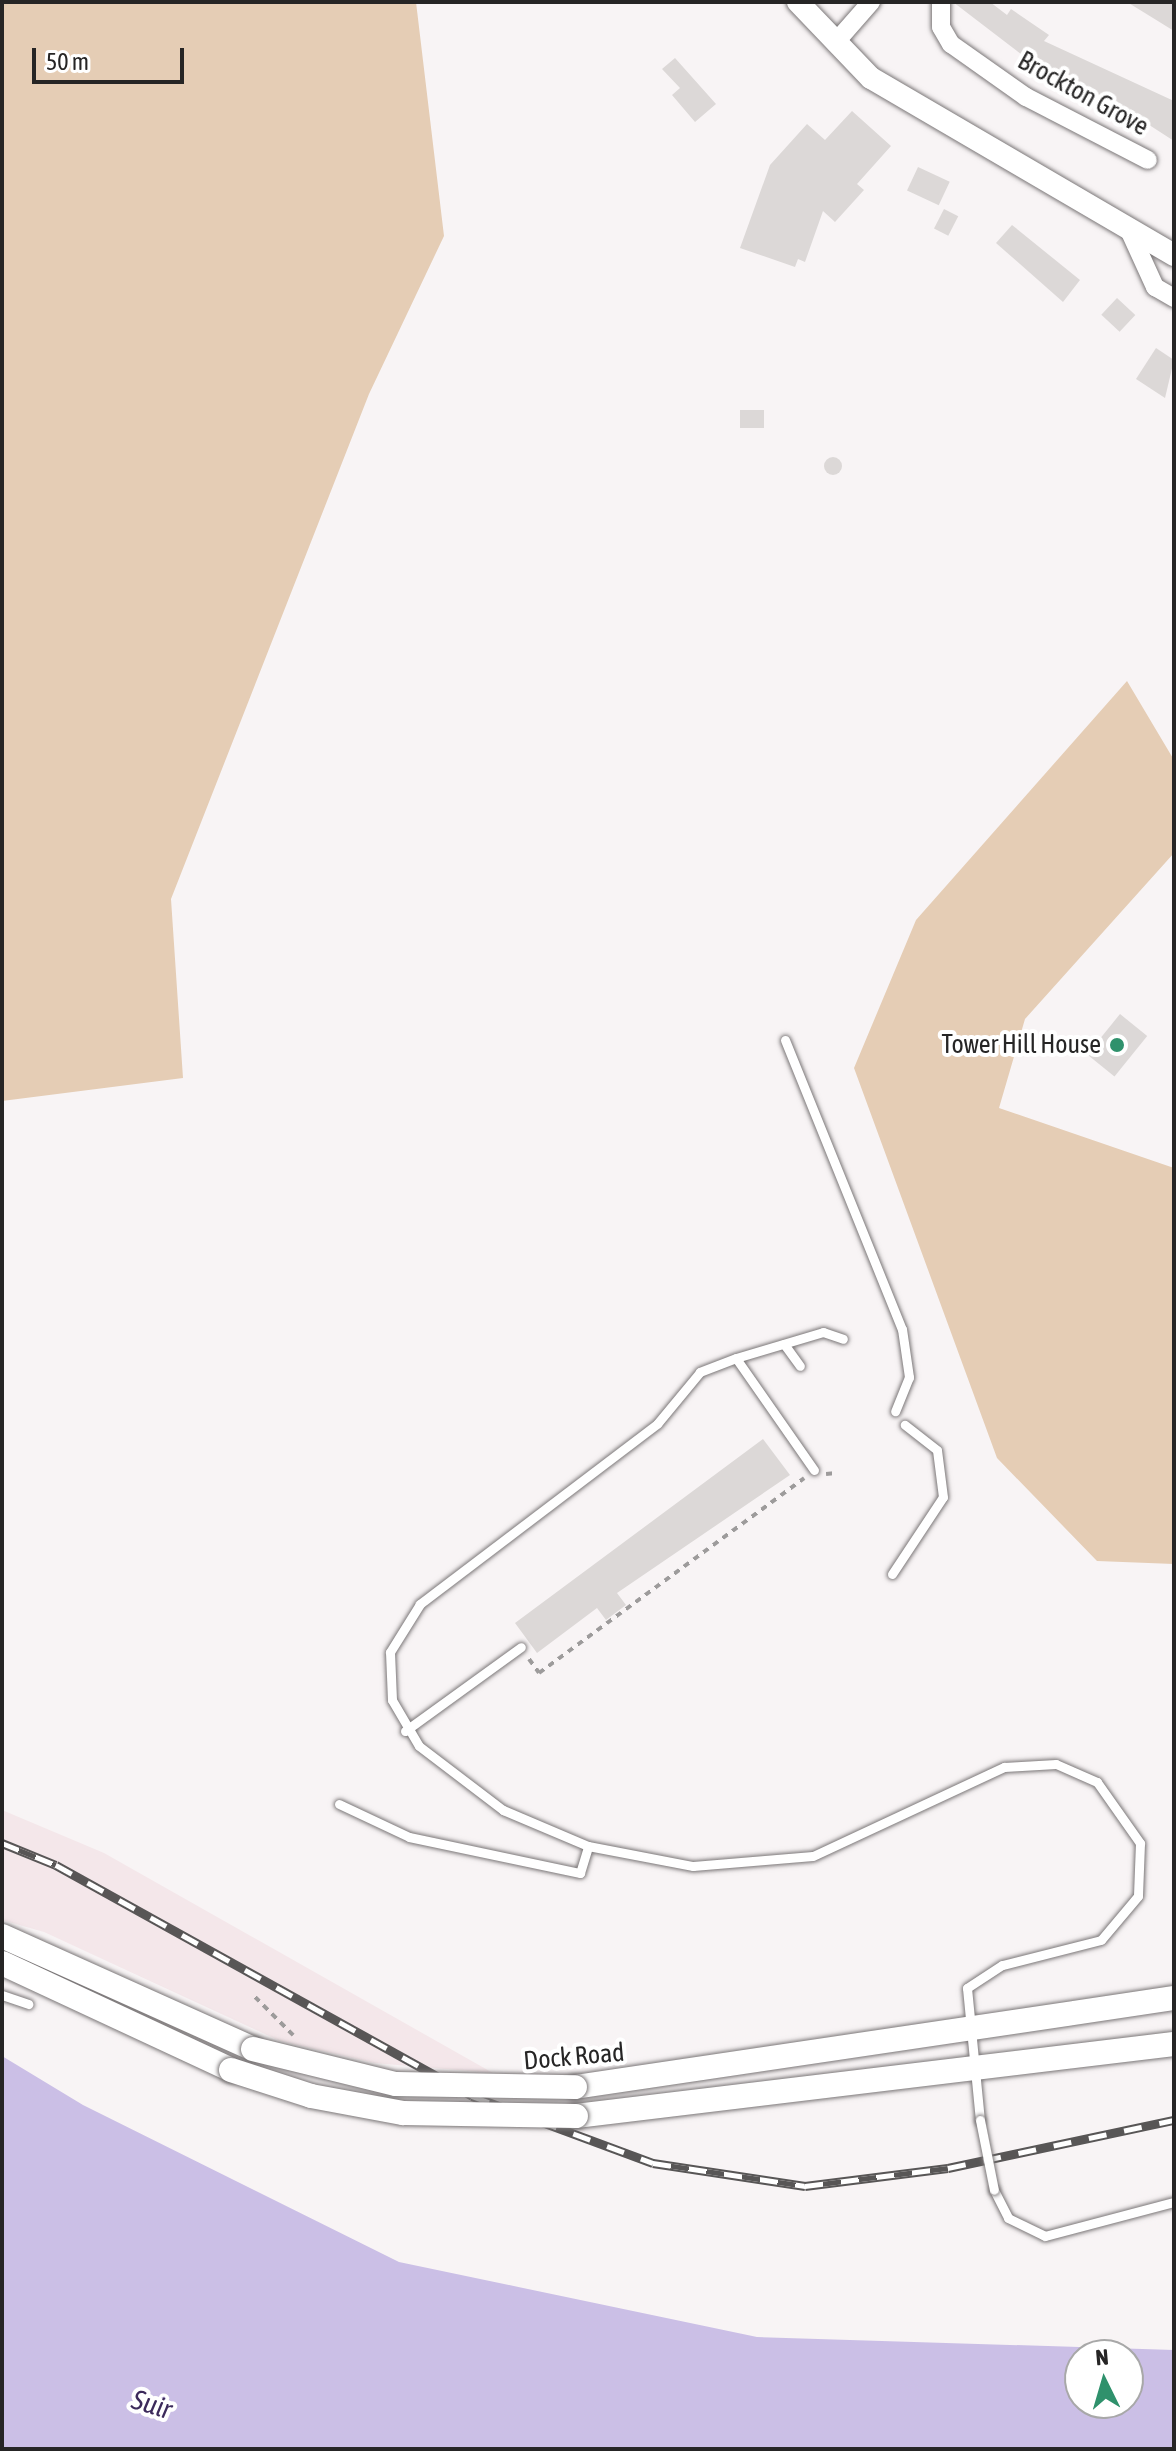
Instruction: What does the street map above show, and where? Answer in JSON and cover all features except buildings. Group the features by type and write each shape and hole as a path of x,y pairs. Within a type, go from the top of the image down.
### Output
{"main road":[{"name":"Dock Road","path":"2,1936 253,2049 396,2084 575,2087 1174,1998"},
{"path":"2,1963 231,2070 311,2096 403,2113 576,2116 1174,2044"}],"street":[{"path":"798,2 835,43 901,97 1174,255"},
{"path":"835,43 871,2"},
{"name":"Brockton Grove","path":"941,2 941,27 951,44 1026,97 1148,160"},
{"path":"1129,230 1155,287 1174,298"}],"lane":[{"path":"785,1040 902,1329 909,1377 895,1411"},
{"path":"843,1339 823,1332 736,1358 693,1376 657,1424 412,1612 387,1671 405,1731 479,1795 588,1846 693,1866 769,1865 834,1849 953,1786 1004,1767 1056,1764 1085,1774 1133,1826 1143,1860 1138,1896 1122,1922 1087,1947 975,1979 965,1993 980,2120 994,2190 1008,2218 1045,2236 1174,2202"},
{"path":"784,1344 800,1366"},
{"path":"736,1358 814,1470"},
{"path":"892,1574 943,1497 937,1450 905,1425"},
{"path":"405,1731 521,1647"},
{"path":"339,1804 409,1837 580,1873 588,1846"},
{"path":"2,1995 28,2004"}],"path":[{"path":"521,1647 539,1673 814,1470"},
{"path":"255,1997 296,2038"}],"shaded area":[{"path":"2,2 416,2 444,236 369,394 171,899 183,1078 2,1101"},
{"path":"1127,681 1174,760 1174,853 1025,1019 999,1108 1174,1168 1174,1564 1097,1561 997,1458 854,1068 916,920"},
{"path":"2,1810 104,1853 493,2073 374,2063 280,2041 44,1932 2,1920"}],"water":[{"name":"Suir","path":"2,2056 83,2105 399,2262 757,2337 1064,2347 1064,2419 1144,2419 1144,2349 1174,2350 1174,2449 2,2449"}],"railway":[{"path":"2,1843 56,1865 472,2096 653,2163 805,2186 948,2168 1174,2120"}],"place":[{"name":"Tower Hill House","path":"1117,1045"}]}
